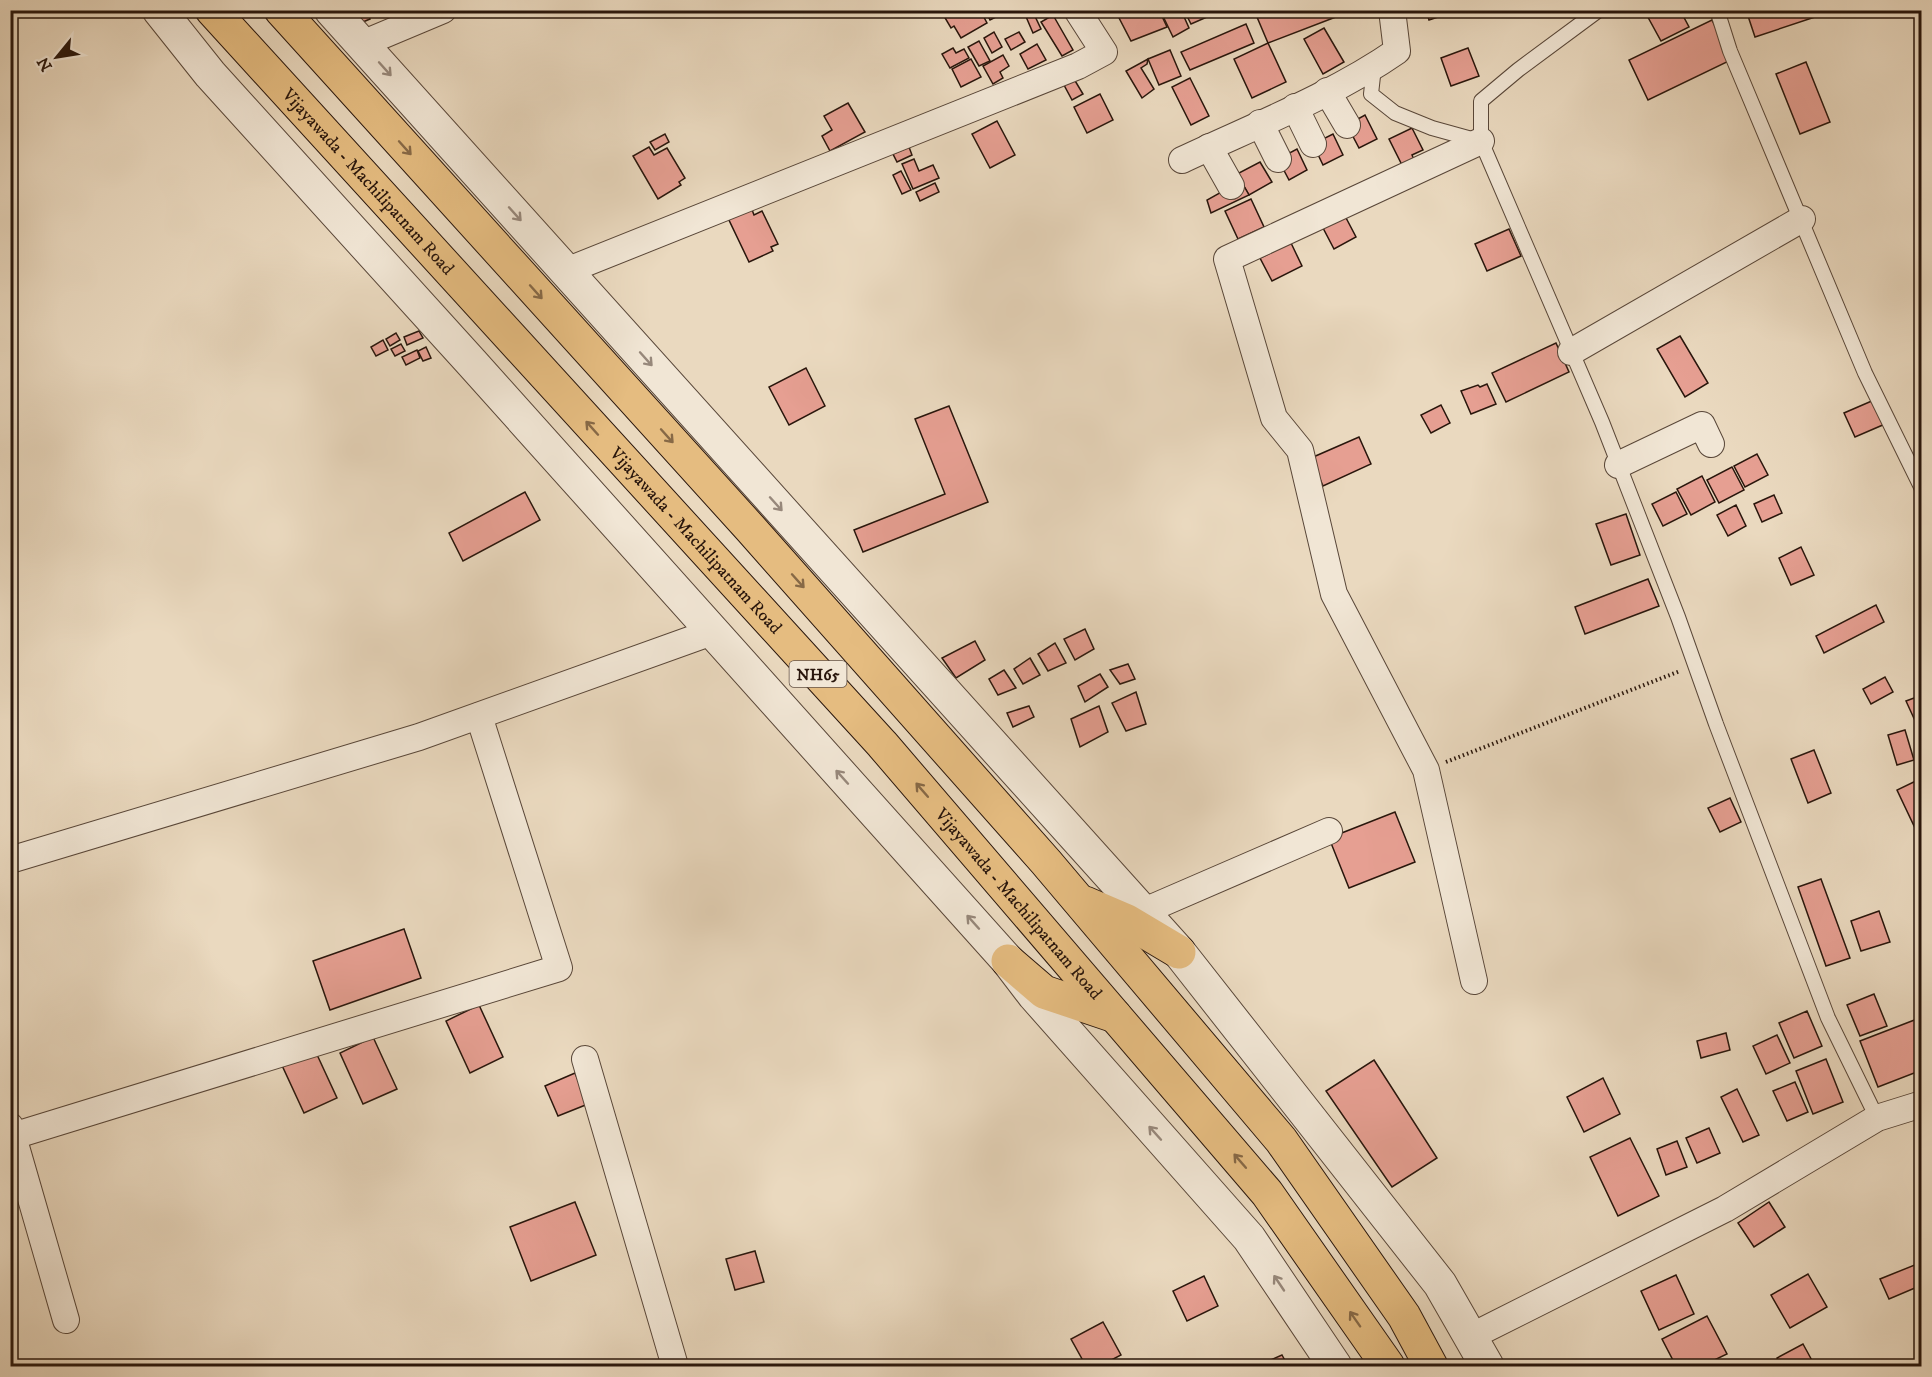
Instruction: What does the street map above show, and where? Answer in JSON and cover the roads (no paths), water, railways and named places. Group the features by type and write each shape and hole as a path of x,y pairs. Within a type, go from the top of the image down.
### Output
{"highway":[{"name":"Vijayawada - Machilipatnam Road","path":"212,10 882,744 1267,1193 1388,1366"},
{"name":"NH65","path":"281,10 758,536 1078,899 1281,1140 1404,1316 1431,1366"},
{"path":"1078,899 1127,921 1179,952"},
{"path":"1008,961 1044,992 1115,1016"}],"street":[{"path":"159,10 210,74 1008,961 1034,995 1249,1238 1335,1366"},
{"path":"331,10 1179,952 1440,1284 1487,1366"},
{"path":"362,44 443,10"},
{"path":"566,271 1078,66 1104,52 1077,10"},
{"path":"1182,160 1327,91 1374,67 1397,51 1392,10"},
{"path":"1327,91 1347,125"},
{"path":"1295,107 1313,144"},
{"path":"1260,123 1278,159"},
{"path":"1474,981 1426,770 1334,594 1300,450 1274,418 1227,259 1481,141"},
{"path":"1209,147 1231,186"},
{"path":"1571,352 1802,219"},
{"path":"1618,465 1702,425 1711,444"},
{"path":"10,860 419,737 712,632"},
{"path":"66,1320 12,1131 559,968 479,716"},
{"path":"1142,912 1329,831"},
{"path":"585,1059 675,1366"},
{"path":"1470,1337 1725,1209 1877,1118 1922,1104"}],"lane":[{"path":"1599,10 1518,70 1481,101 1481,141 1618,465 1828,1018 1877,1118"},
{"path":"1717,10 1730,51 1865,373 1922,489"},
{"path":"1374,67 1371,94 1395,113 1432,128 1481,141"}]}
